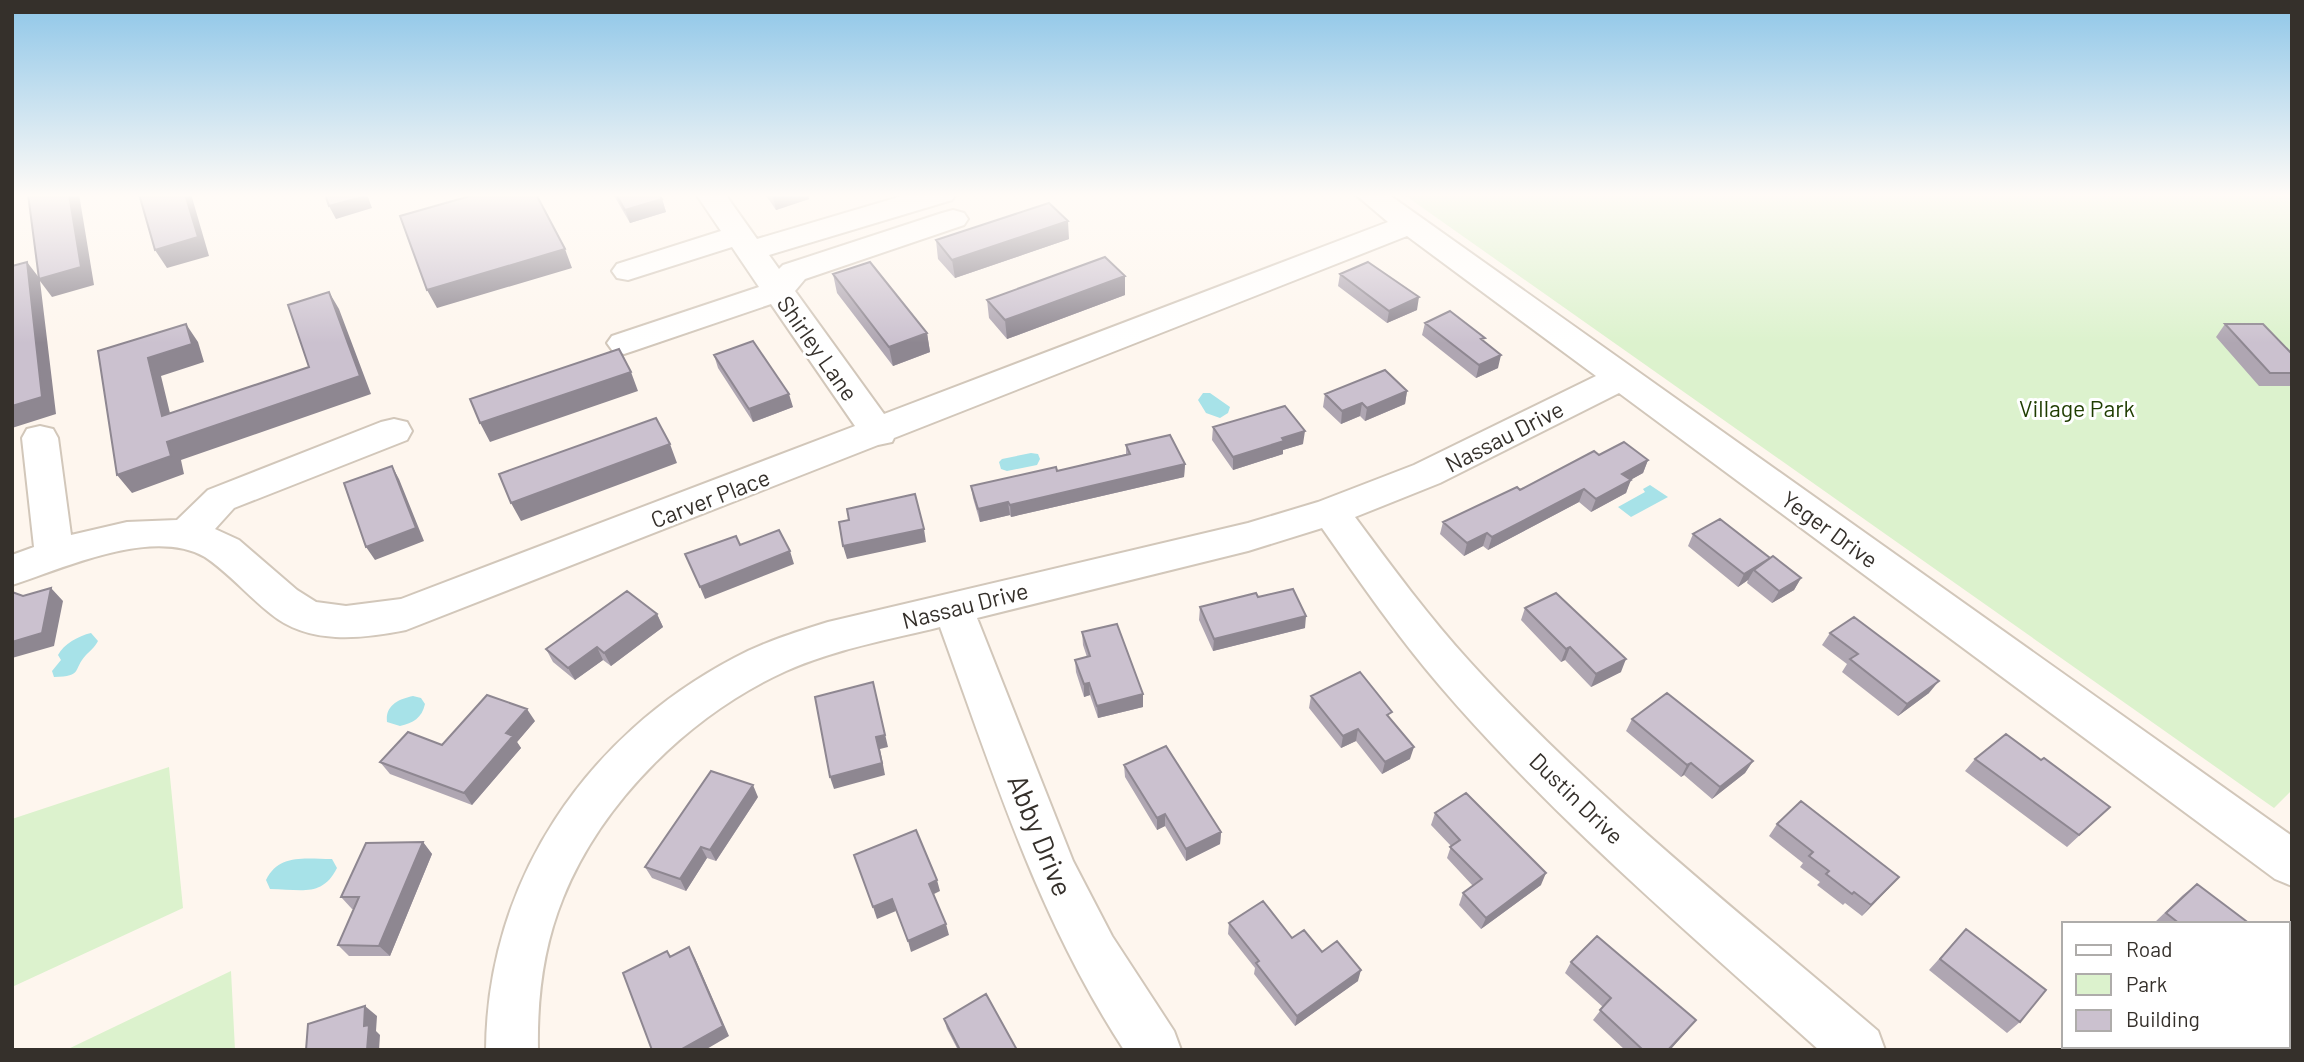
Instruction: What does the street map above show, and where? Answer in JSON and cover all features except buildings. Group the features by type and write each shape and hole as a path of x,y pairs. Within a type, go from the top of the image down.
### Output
{"street":[{"path":"628,271 742,244"},
{"name":"Shirley Lane","path":"744,244 879,433"},
{"path":"624,343 778,291 794,272 861,244"},
{"name":"Carver Place","path":"12,570 97,542 135,535 185,536 222,547 289,606 309,616 338,622 370,621 406,614 879,433 1360,244"},
{"name":"Yeger Drive","path":"1437,244 2292,864"},
{"name":"Nassau Drive","path":"512,1050 513,997 526,932 547,878 574,827 609,781 648,741 701,699 742,673 790,651 828,638 1248,537 1331,512 1427,474 1622,377"},
{"path":"185,536 221,499 394,431"},
{"path":"40,438 54,555"},
{"name":"Dustin Drive","path":"1331,512 1401,610 1473,695 1561,785 1667,883 1859,1050"},
{"name":"Abby Drive","path":"953,607 1049,862 1076,919 1128,1011 1155,1050"}],"green space":[{"name":"Village Park","path":"1473,244 2292,244 2292,790 2274,808"},
{"path":"169,767 183,908 12,987 12,819"},
{"path":"231,971 235,1050 66,1050"}],"water":[{"path":"1203,393 1210,393 1230,407 1228,413 1220,418 1206,413 1198,400"},
{"path":"1038,454 1040,459 1037,465 1007,471 1001,469 999,462 1002,459"},
{"path":"1650,485 1668,497 1631,517 1618,507 1645,492 1643,489"},
{"path":"91,633 98,641 74,674 54,677 52,671 61,660 58,655 64,647"},
{"path":"413,696 421,698 425,704 419,716 400,726 387,722 388,711 394,704"},
{"path":"332,859 337,868 331,878 317,888 270,889 266,880 278,865 286,861"}]}
